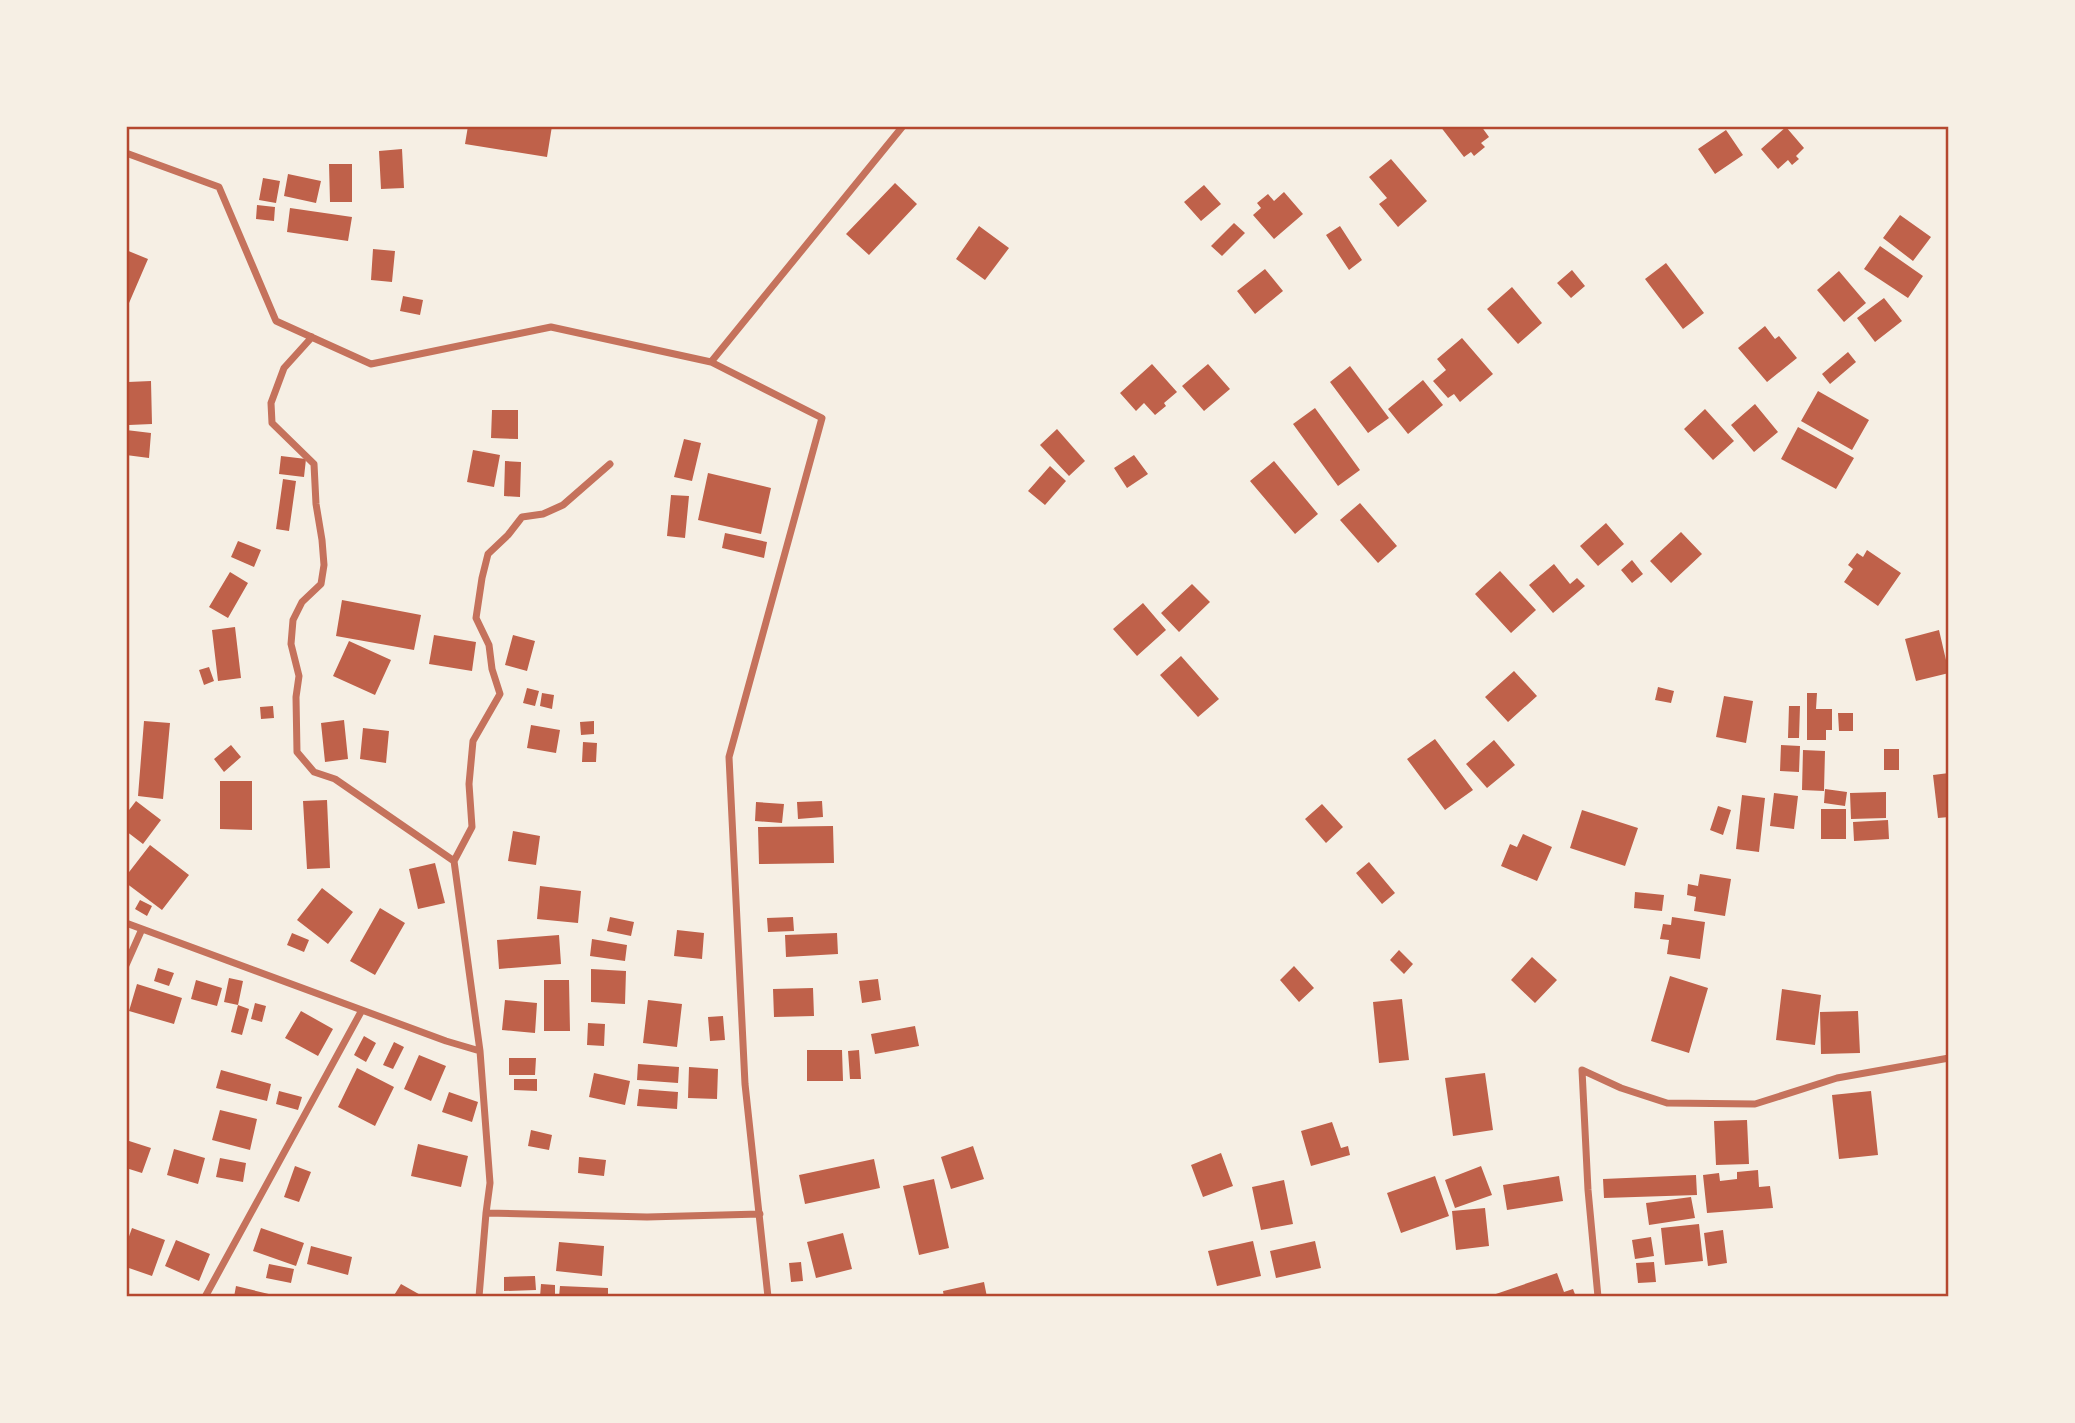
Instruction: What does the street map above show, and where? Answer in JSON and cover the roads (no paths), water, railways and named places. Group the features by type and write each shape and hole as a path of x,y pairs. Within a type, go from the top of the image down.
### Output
{"street":[{"path":"711,362 903,126"},
{"path":"126,153 219,187 276,321 372,364 551,327 711,362 822,418 729,757 745,1084 768,1297"},
{"path":"312,337 284,368 271,403 272,423 314,464 324,565 321,584 302,602 293,621 291,644 299,676 296,697 297,752 314,772 335,779 454,860"},
{"path":"479,1297 490,1183 480,1051 454,860 472,827 469,784 473,741 500,694 492,668 489,645 476,618 482,578 488,554 522,517 543,514 563,505 610,464"},
{"path":"126,923 446,1041 480,1051"},
{"path":"126,965 142,929"},
{"path":"205,1297 362,1010"},
{"path":"1598,1297 1588,1190 1582,1070 1621,1088 1667,1103 1755,1104 1837,1078 1949,1058"},
{"path":"486,1213 647,1217 760,1214"}]}
